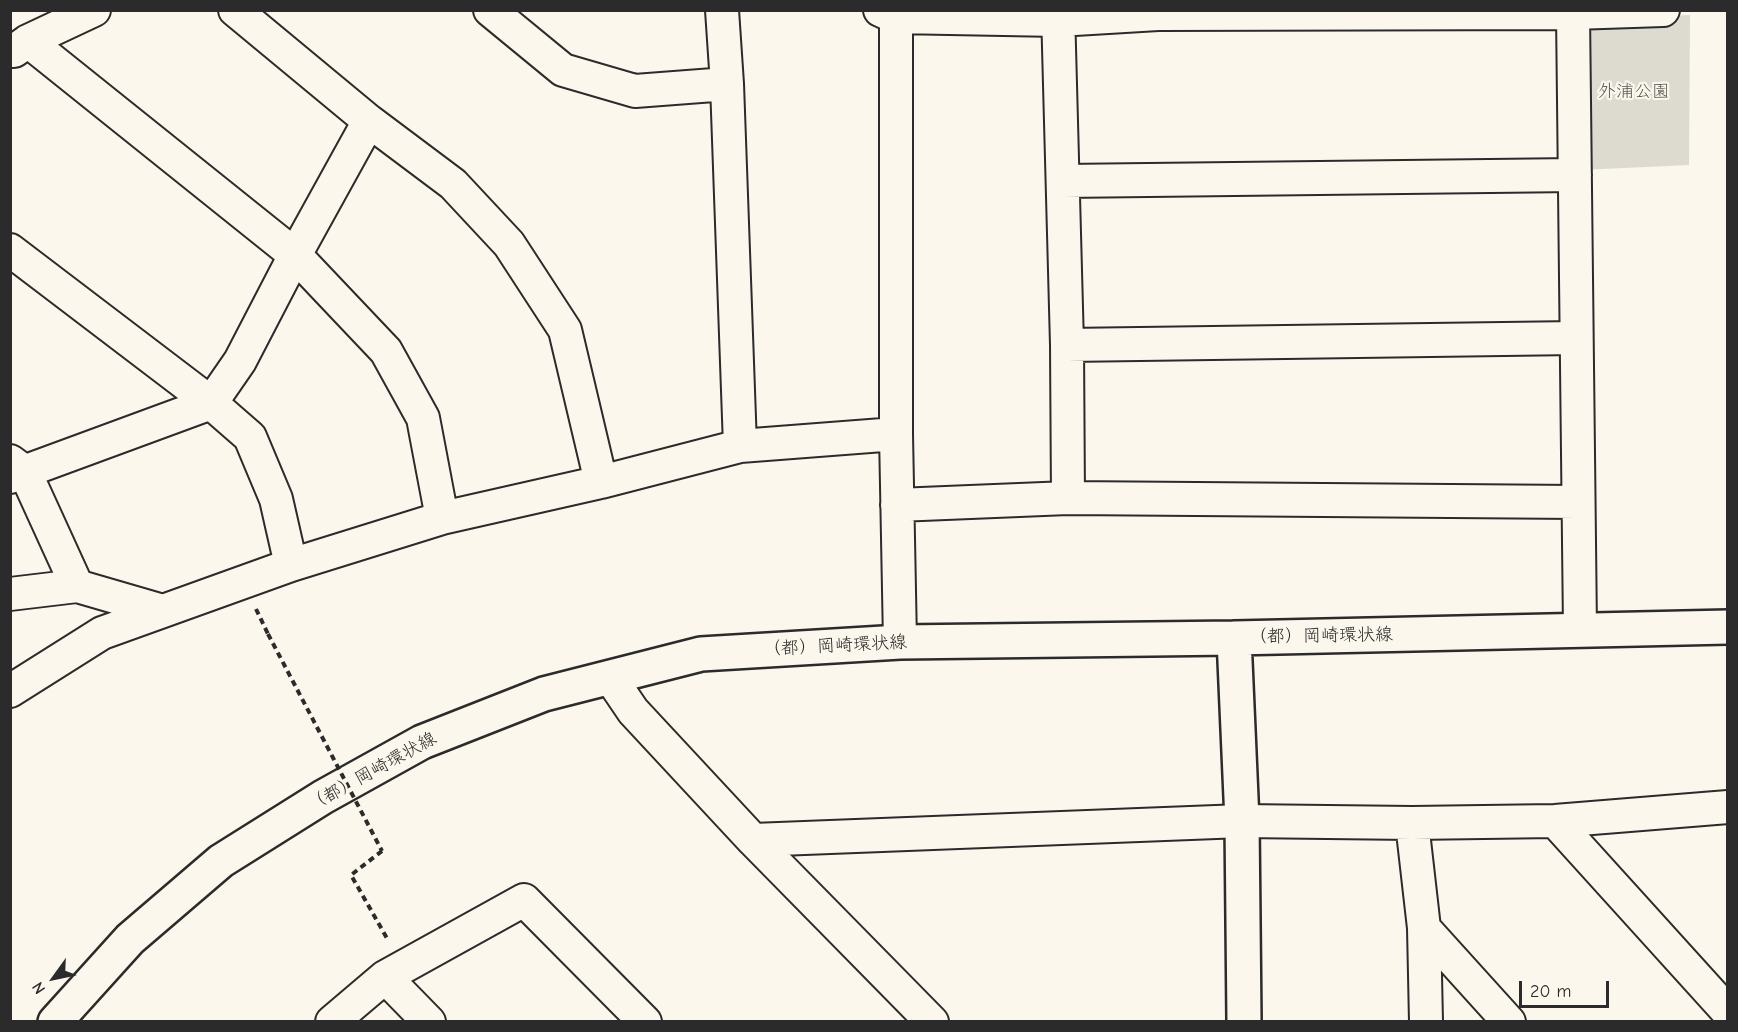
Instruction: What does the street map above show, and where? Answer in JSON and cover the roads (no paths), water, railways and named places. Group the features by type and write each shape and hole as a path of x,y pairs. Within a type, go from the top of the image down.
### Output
{"street":[{"path":"94,10 19,47 295,255 386,351 423,418 442,518"},
{"path":"235,10 369,121 453,184 509,244 566,330 601,482"},
{"path":"490,10 563,70 635,91 728,84"},
{"path":"722,10 728,84 740,446"},
{"path":"900,642 890,13 1573,14 1663,10"},
{"path":"1573,14 1580,629"},
{"path":"1058,15 1067,345 1068,498"},
{"path":"77,586 15,470 211,403 240,361 369,121"},
{"path":"1063,181 1575,175"},
{"path":"10,250 211,403 250,437 276,498 291,565"},
{"path":"1067,345 1576,338"},
{"path":"10,691 102,633 291,565 442,518 601,482 740,446 896,434"},
{"path":"897,505 1068,498 1578,502"},
{"path":"10,594 77,586 163,611"},
{"name":"（都）岡崎環状線","path":"54,1022 130,939 221,861 322,797 422,742 544,694 701,654 900,642 1234,638 1728,627"},
{"path":"1234,638 1242,821 1244,1022"},
{"path":"610,677 633,711 753,840 932,1022"},
{"path":"753,840 1242,821 1412,823 1555,821 1728,807"},
{"path":"1555,821 1728,1012"},
{"path":"1412,823 1424,928 1426,1022"},
{"path":"332,1022 394,972 524,900 645,1022"},
{"path":"1424,928 1509,1022"},
{"path":"394,972 429,1022"}],"park label":[{"name":"外浦公園","path":"1634,92"}]}
